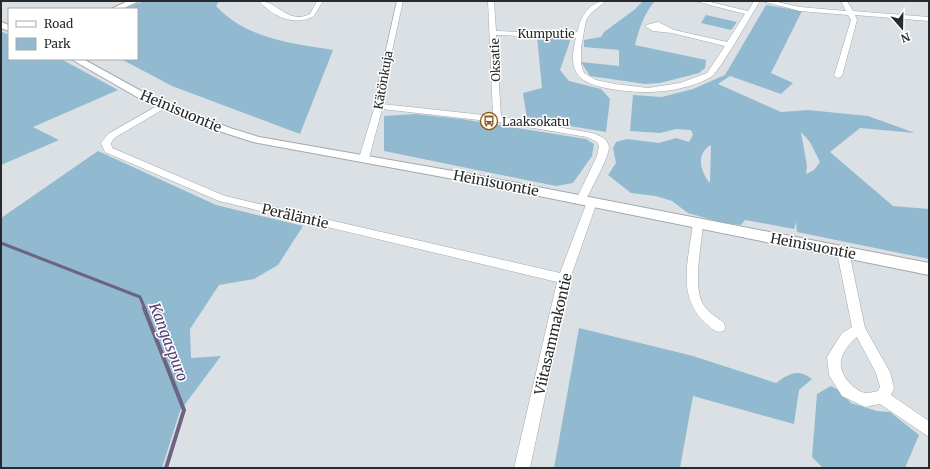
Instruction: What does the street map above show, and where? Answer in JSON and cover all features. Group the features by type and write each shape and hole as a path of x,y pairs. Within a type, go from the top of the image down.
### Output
{"street":[{"path":"118,8 135,1"},
{"path":"262,1 273,10 292,18 302,19 312,15 320,1"},
{"name":"Kätönkuja","path":"364,158 379,106 378,103 388,51 400,1"},
{"name":"Oksatie","path":"491,1 494,33 497,119"},
{"name":"Kumputie","path":"494,33 569,36 581,32 583,20 589,12 603,1"},
{"path":"698,1 749,13"},
{"path":"581,32 576,48 577,60 581,75 587,80 599,84 644,90 664,89 710,74 757,1"},
{"path":"764,1 800,9 929,19"},
{"path":"838,76 854,20 844,1"},
{"path":"672,31 730,45"},
{"name":"Heinisuontie","path":"78,60 148,99 257,140 364,158 929,269"},
{"name":"Peräläntie","path":"164,105 111,136 106,143 108,150 208,194 223,199 564,279"},
{"path":"379,106 497,119 589,135 600,139 604,145 602,155 586,201"},
{"name":"Viitasammakontie","path":"522,468 564,279 586,201"},
{"path":"698,223 693,286 696,303 706,316 719,327"},
{"path":"843,252 859,329 883,372 887,388 882,397"},
{"path":"859,329 847,337 834,357 836,375 848,391 865,400 882,397 929,430"}],"green space":[{"path":"144,1 219,1 216,6 228,17 255,33 285,42 333,50 300,134 172,86 123,60 138,60 138,8 126,8"},
{"path":"643,1 655,1 642,22 635,45 706,60 705,68 699,73 660,83 645,84 590,76 581,62 619,66 619,50 584,47 584,40 601,37 604,32 634,10"},
{"path":"766,5 802,11 771,73 793,83 781,94 730,76 718,84 781,112 808,110 868,116 915,133 860,128 830,152 893,206 929,209 929,259 797,232 796,222 794,229 745,220 741,225 723,223 688,213 672,201 656,196 631,193 608,175 616,163 613,148 616,142 627,139 659,143 676,138 689,142 693,135 691,130 676,129 660,133 630,131 633,95 662,97 693,89 725,75","holes":["801,132 810,142 820,162 814,170 806,174 807,166","711,145 710,182 709,182 703,173 701,157 706,148"]},
{"path":"706,15 737,22 731,30 701,23"},
{"path":"1,31 8,34 8,60 63,60 118,90 33,127 59,140 1,165"},
{"path":"537,36 568,38 570,41 560,70 569,81 601,89 610,99 606,132 527,119 523,93 542,88"},
{"path":"415,114 461,119 586,139 594,144 592,156 573,183 556,186 384,151 384,116"},
{"path":"98,151 216,205 303,226 278,265 254,279 219,285 190,329 191,358 221,356 180,411 162,468 1,468 1,218"},
{"path":"579,328 693,356 776,383 789,375 797,373 812,379 799,390 794,424 693,396 680,468 554,468"},
{"path":"831,386 840,391 851,403 877,411 890,412 919,435 905,468 823,468 812,457 817,394"}],"waterway":[{"name":"Kangaspuro","path":"1,243 140,297 145,309"},
{"name":"Kangaspuro","path":"144,308 184,410 166,468"}],"place":[{"name":"Laaksokatu","path":"489,121"}]}
